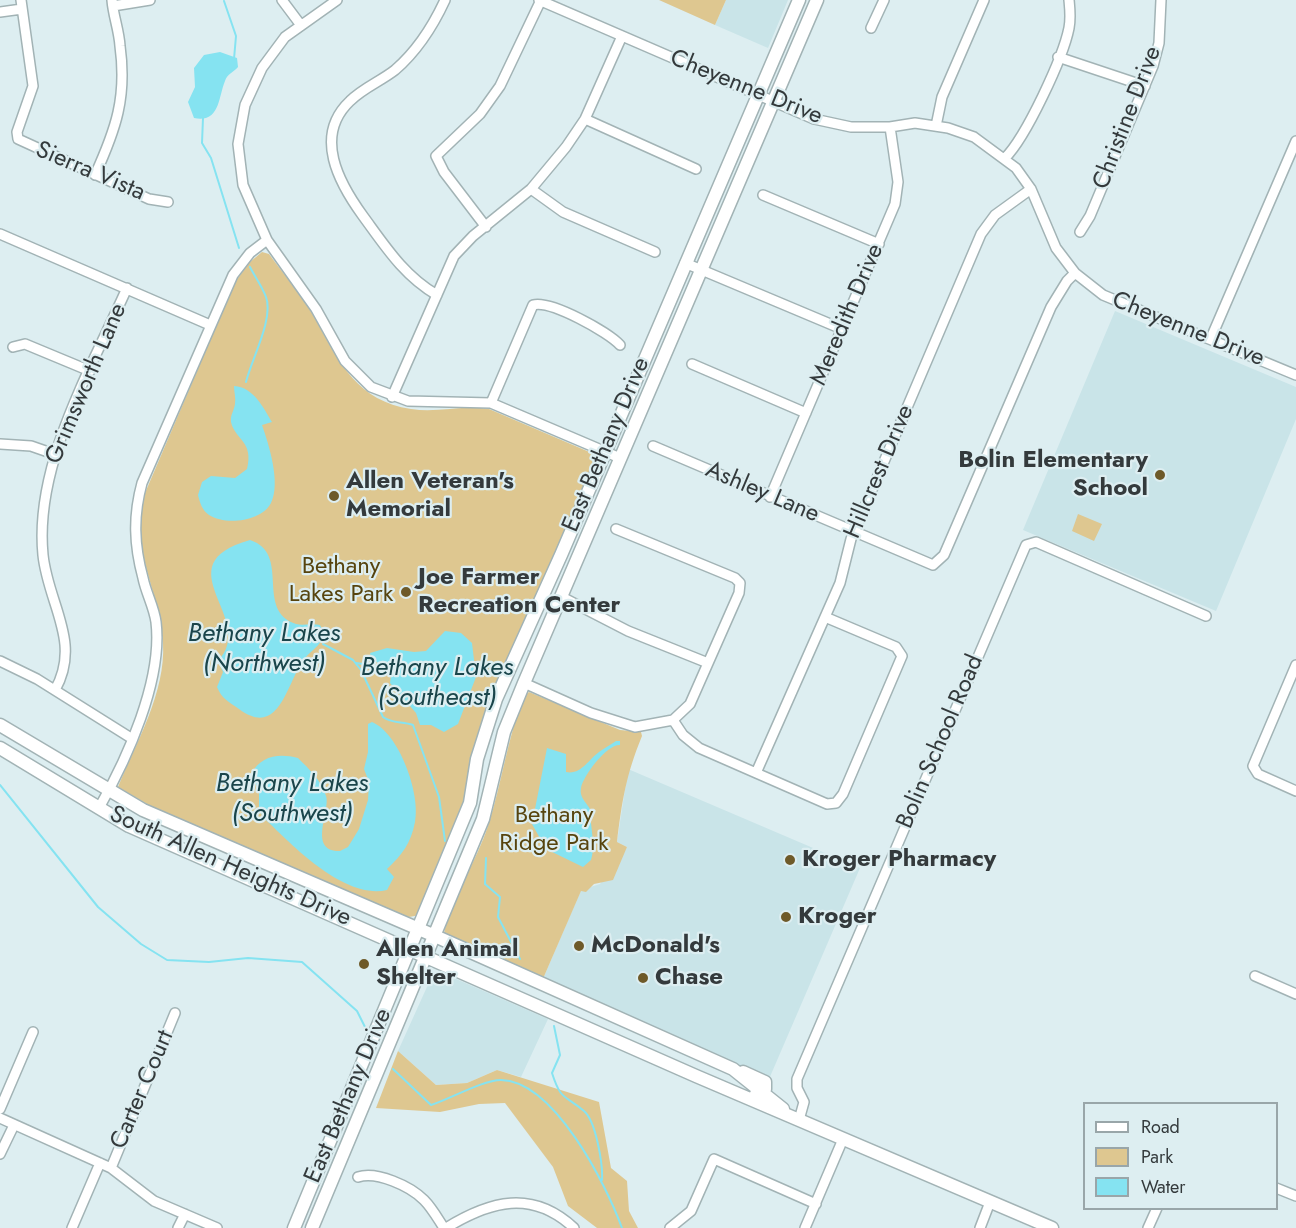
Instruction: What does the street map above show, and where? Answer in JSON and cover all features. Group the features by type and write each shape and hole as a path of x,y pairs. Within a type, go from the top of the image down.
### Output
{"main road":[{"name":"East Bethany Drive","path":"294,1228 470,803 477,759 496,699 799,0"},
{"name":"East Bethany Drive","path":"312,1228 483,819 504,732 524,683 817,0"},
{"path":"545,588 561,597"},
{"name":"South Allen Heights Drive","path":"0,725 108,792 153,814 435,936 733,1069 797,1119"},
{"name":"South Allen Heights Drive","path":"0,748 129,826 428,955 704,1079 1052,1228"},
{"path":"264,885 271,864"},
{"path":"587,1026 595,1009"},
{"path":"704,1079 717,1081 752,1094 762,1092"}],"street":[{"path":"95,175 112,136 121,107 120,45 112,3 150,0"},
{"path":"282,0 300,24"},
{"path":"337,0 300,24 285,37 261,68 245,105 238,144 243,185 267,240 316,309 345,361 365,383 392,397 431,404 490,403 620,458"},
{"path":"437,295 409,276 357,208 337,174 331,146 333,132 343,109 356,95 395,69 415,50 446,0"},
{"path":"486,227 444,172 436,156 480,114 500,86 540,0"},
{"name":"Cheyenne Drive","path":"540,0 814,119 843,126 890,127 915,123 936,126 974,137 1005,158 1031,189 1049,235 1075,273 1103,295 1123,306 1162,317 1296,375"},
{"path":"871,28 884,0"},
{"path":"936,126 942,97 984,0"},
{"path":"1005,158 1026,131 1058,57 1069,29 1069,0"},
{"name":"Christine Drive","path":"1080,232 1090,216 1145,86 1159,43 1161,0"},
{"path":"0,12 21,4"},
{"name":"Sierra Vista","path":"21,4 33,86 16,137 22,143 149,199 168,202"},
{"path":"392,397 454,256 531,189 566,147 585,119 622,36"},
{"path":"1058,57 1145,86"},
{"path":"585,119 696,169"},
{"name":"Meredith Drive","path":"770,496 891,216 897,194 890,127"},
{"path":"1211,338 1296,141"},
{"path":"531,189 563,212 655,252"},
{"name":"Hillcrest Drive","path":"756,773 840,583 854,533 981,234 995,215 1031,189"},
{"path":"763,195 879,244"},
{"path":"0,234 210,325"},
{"path":"99,808 150,694 157,657 156,620 142,577 135,539 136,505 148,469 210,325 242,261 267,240"},
{"path":"685,263 842,329"},
{"name":"Ashley Lane","path":"653,446 925,563 938,562 944,555 1051,307 1075,273"},
{"name":"Grimsworth Lane","path":"55,690 62,677 66,647 62,624 49,590 43,555 42,526 46,491 54,454 127,288"},
{"path":"490,403 533,305 544,305 599,328 620,345"},
{"path":"13,347 26,344 90,371"},
{"path":"692,364 806,413"},
{"path":"0,444 39,448 54,454"},
{"path":"524,683 591,713 635,727 673,720 690,704 741,586 738,580 616,529"},
{"name":"Bolin School Road","path":"797,1119 804,1102 797,1088 796,1079 1026,545 1036,542 1206,615"},
{"path":"561,597 628,631 708,663"},
{"path":"673,720 683,735 699,748 827,804 836,803 843,794 899,662 901,652 896,647 825,617"},
{"path":"0,661 55,690 131,738"},
{"path":"1296,665 1253,769 1258,774 1296,791"},
{"path":"1255,976 1296,994"},
{"name":"Carter Court","path":"111,1168 175,1013"},
{"path":"0,1109 33,1032"},
{"path":"0,1118 111,1168 143,1194 217,1228"},
{"path":"0,1154 14,1125"},
{"path":"806,1228 843,1139"},
{"path":"670,1228 690,1210 714,1159 816,1204"},
{"path":"72,1228 100,1163"},
{"path":"358,1177 365,1174 408,1189 425,1201 445,1228 472,1212 516,1203 550,1211 574,1228"},
{"path":"1278,1189 1296,1196"},
{"path":"980,1228 990,1202"},
{"path":"1148,1228 1157,1210"},
{"path":"178,1228 185,1214"}],"shaded area":[{"path":"726,0 788,0 768,48 715,25"},
{"name":"Bolin Elementary School","path":"1115,311 1296,387 1296,419 1216,611 1023,530"},
{"path":"628,769 860,868 769,1079 542,981 581,890 600,884 627,847 617,842"},
{"path":"440,972 548,1019 521,1077 497,1070 467,1083 436,1085 398,1051 431,978"}],"green space":[{"path":"659,0 726,0 715,25"},
{"name":"Bethany Lakes Park","path":"262,252 269,254 300,296 343,366 364,389 377,398 393,405 421,410 489,409 594,454 593,463 488,711 463,809 420,915 409,917 392,911 164,814 118,787 155,698 163,661 160,622 143,553 141,535 141,515 145,493 235,282 250,262"},
{"path":"1078,514 1102,524 1094,541 1072,531"},
{"name":"Bethany Ridge Park","path":"529,692 620,730 641,732 642,736 628,776 619,827 617,842 627,847 613,880 594,884 586,892 581,891 542,981 444,933 453,906 488,826 513,728 524,696"},
{"path":"398,1051 436,1085 467,1083 497,1070 599,1102 611,1168 627,1181 629,1211 638,1228 597,1228 568,1206 553,1167 505,1103 479,1104 440,1112 376,1108"}],"water":[{"path":"220,52 237,58 238,67 226,79 217,108 213,113 203,119 194,118 188,102 195,87 194,68 204,55"},
{"path":"234,386 253,394 272,422 262,425 273,464 275,485 271,503 266,509 252,518 234,521 209,515 203,509 198,495 202,482 211,476 235,478 247,469 248,452 231,422 235,402"},
{"name":"Bethany Lakes (Northwest)","path":"250,540 262,547 269,557 277,607 284,617 296,624 320,625 324,634 302,662 279,706 272,713 263,717 252,716 239,709 223,697 217,687 223,672 218,661 227,645 228,628 212,578 213,564 225,551"},
{"name":"Bethany Lakes (Southeast)","path":"445,631 461,633 472,643 476,677 458,724 444,732 431,725 420,725 416,713 390,683 391,675 371,657 370,653 387,648 414,652 426,651"},
{"name":"Bethany Lakes (Southwest)","path":"372,722 382,728 399,751 411,781 416,810 415,822 408,842 401,854 387,869 394,877 387,890 370,891 353,887 319,867 263,817 259,809 259,791 251,774 260,763 271,757 298,758 318,780 326,796 322,838 325,845 330,849 340,851 348,847 359,829 368,800 369,782 364,769 368,752 368,724"},
{"path":"616,741 620,741 620,745 602,755 586,776 581,788 582,797 590,809 593,842 591,860 583,867 546,849 532,824 547,748 566,754 566,772 571,772 580,769"}],"waterway":[{"path":"224,1 236,36 234,59"},
{"path":"203,118 202,143 211,158 239,248"},
{"path":"246,382 265,328 268,306 266,297 250,267"},
{"path":"323,644 353,660 361,670 383,717 390,721 413,725 439,797 445,841"},
{"path":"356,663 363,664 368,660"},
{"path":"0,785 98,907 141,944 167,960 209,962 248,958 302,962 357,1011 365,1027"},
{"path":"486,858 485,884 500,897 498,917 520,959"},
{"path":"554,1026 560,1055 552,1073 561,1093 584,1111 592,1124 600,1154 602,1180"},
{"path":"393,1069 431,1105 476,1086 501,1080 521,1085 540,1097 558,1116 591,1162 622,1228"}],"place":[{"name":"Bolin Elementary School","path":"1160,475"},
{"name":"Allen Veteran's Memorial","path":"334,496"},
{"name":"Joe Farmer Recreation Center","path":"406,592"},
{"name":"Kroger Pharmacy","path":"790,860"},
{"name":"Kroger","path":"786,917"},
{"name":"McDonald's","path":"579,946"},
{"name":"Allen Animal Shelter","path":"364,964"},
{"name":"Chase","path":"643,978"}]}
